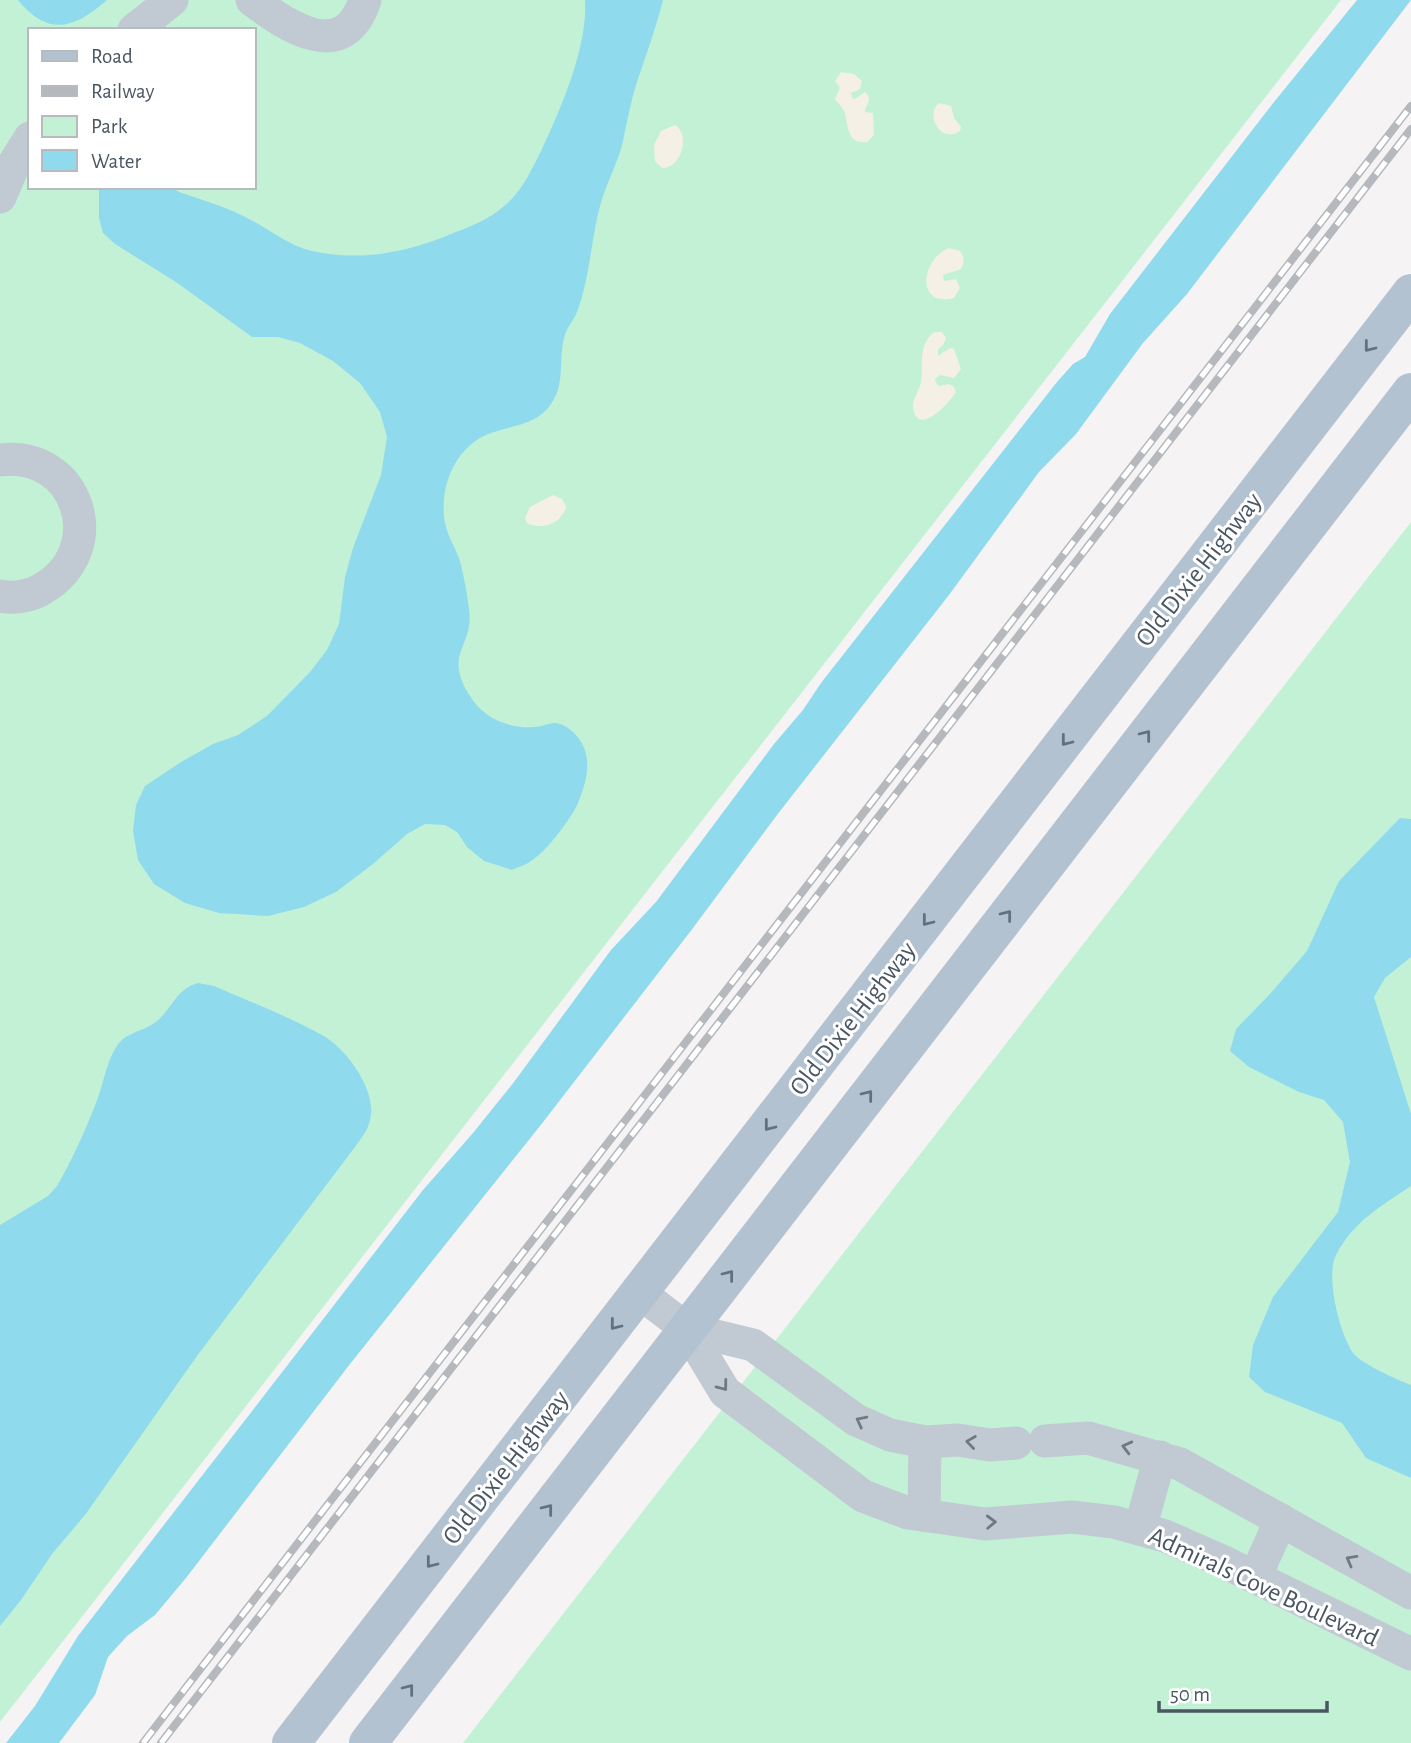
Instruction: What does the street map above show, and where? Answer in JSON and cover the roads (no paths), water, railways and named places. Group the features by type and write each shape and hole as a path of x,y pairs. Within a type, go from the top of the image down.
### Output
{"main road":[{"name":"Old Dixie Highway","path":"291,1743 1411,293"},
{"path":"368,1743 1411,392"}],"street":[{"path":"137,28 172,0"},
{"path":"252,0 278,19 306,33 323,37 338,34 352,25 365,0"},
{"path":"0,197 15,162 28,141"},
{"path":"0,460 15,458 42,465 64,482 77,506 81,533 74,559 57,581 34,594 6,598 0,596"},
{"name":"Admirals Cove Boulevard","path":"640,1293 687,1329 726,1392 863,1496 908,1513 985,1524 1072,1517 1114,1522 1165,1536 1411,1654"},
{"name":"Admirals Cove Boulevard","path":"687,1329 753,1346 856,1420 890,1435 925,1442 958,1440 990,1445 1088,1438 1180,1464 1411,1593"},
{"path":"924,1515 925,1442"},
{"path":"1140,1529 1160,1457"},
{"path":"1255,1577 1281,1520"}],"water":[{"path":"18,0 107,0 83,17 61,25 40,20"},
{"path":"585,0 663,0 635,90 620,152 599,210 582,298 565,335 554,399 535,419 491,433 469,446 454,466 445,490 444,503 445,522 460,561 469,609 468,632 459,659 462,681 475,704 498,721 525,727 555,723 566,726 574,733 587,758 584,785 575,810 537,857 512,870 484,861 467,847 457,832 445,825 425,824 407,834 336,892 304,907 268,916 219,913 185,903 154,884 138,860 133,831 136,805 145,786 181,762 213,744 238,735 267,716 310,672 327,650 339,624 345,577 353,548 381,475 387,437 380,412 360,383 333,361 300,343 278,337 252,337 176,282 115,244 103,233 99,218 99,189 172,189 234,212 296,246 312,251 368,255 421,245 474,225 492,215 515,195 533,166 565,97 578,57 585,18"},
{"path":"1357,0 1411,0 1187,294 1143,343 1076,434 1039,472 949,595 777,815 693,928 540,1126 350,1364 186,1578 155,1615 127,1636 108,1657 95,1695 59,1743 6,1743 35,1706 78,1636 423,1190 514,1082 611,950 656,902 821,683 1057,382 1073,364 1085,357 1110,314 1274,102"},
{"path":"1400,818 1411,819 1411,957 1385,978 1374,997 1411,1114 1411,1186 1369,1216 1351,1233 1336,1255 1332,1277 1339,1320 1354,1354 1372,1367 1411,1385 1411,1478 1366,1458 1342,1423 1265,1392 1249,1377 1253,1345 1273,1297 1338,1212 1350,1162 1343,1122 1324,1100 1299,1092 1249,1067 1230,1051 1236,1029 1307,951 1339,881"},
{"path":"198,983 214,986 269,1009 331,1041 350,1060 365,1084 371,1109 369,1123 358,1143 197,1356 85,1515 52,1554 0,1626 0,1225 48,1196 57,1186 87,1124 111,1057 119,1043 127,1036 156,1022 184,990"}],"railway":[{"path":"143,1743 1411,106"},
{"path":"161,1743 1411,129"}]}
